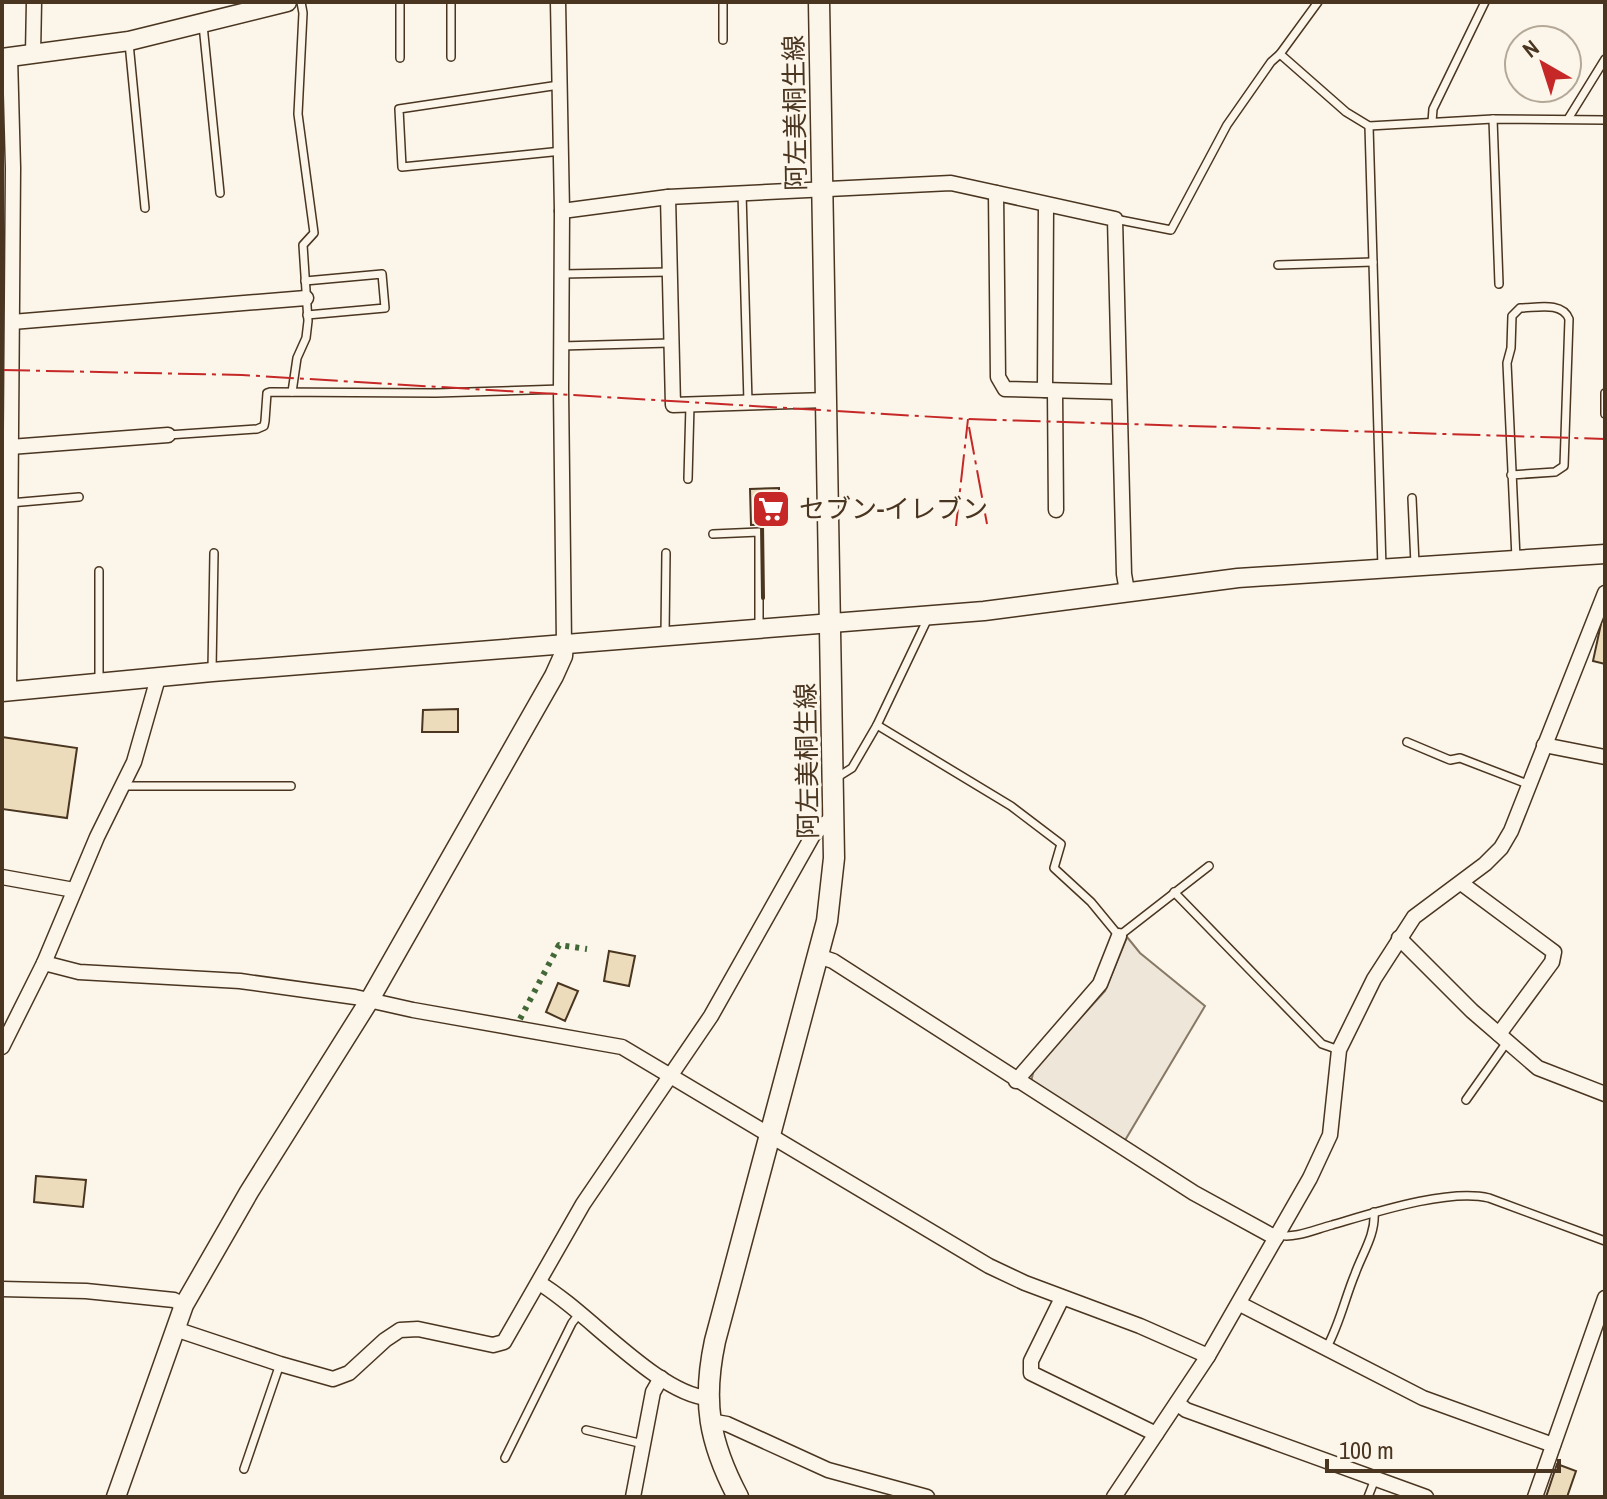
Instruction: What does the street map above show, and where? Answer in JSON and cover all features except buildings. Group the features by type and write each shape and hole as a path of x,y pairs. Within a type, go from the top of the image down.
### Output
{"main road":[{"name":"阿左美桐生線","path":"738,1497 717,1452 710,1421 708,1376 818,956 833,882 832,624 819,2"}],"street":[{"path":"33,54 34,2"},
{"path":"116,1497 184,1305 271,1156 369,1001 563,656 562,151 558,2"},
{"path":"281,3 129,41 6,57 6,262 12,322 7,379 10,447 6,485 10,503 5,692 212,672 928,616 1238,578 1605,554"},
{"path":"562,211 668,197 951,183 1115,219 1124,574 1127,591"},
{"path":"996,193 998,377 1005,389 1119,392"},
{"path":"668,197 673,405 827,400"},
{"path":"1046,206 1056,510"},
{"path":"12,322 306,298"},
{"path":"10,447 168,435"},
{"path":"1114,1497 1240,1304 1310,1178 1330,1135 1339,1050 1374,979 1414,917 1485,864 1501,848 1530,785 1605,593"},
{"path":"2,1047 44,963 74,890 134,762 158,678"},
{"path":"1544,745 1605,757"},
{"path":"175,1329 324,1378 340,1378 349,1373 393,1334 409,1329 499,1344 508,1336 583,1204 717,1005 813,835 835,815"},
{"path":"2,877 74,890"},
{"path":"1461,883 1554,952 1552,962 1503,1038"},
{"path":"1016,1081 1100,984 1119,936"},
{"path":"1399,938 1538,1068 1605,1094"},
{"path":"818,956 833,961 1218,1208 1277,1236"},
{"path":"44,963 79,972 240,981 369,1001 631,1050 734,1115 770,1133 989,1266 1208,1356"},
{"path":"539,1283 661,1378 691,1396 708,1398"},
{"path":"2,1289 86,1291 174,1300 184,1305"},
{"path":"1062,1298 1031,1361 1031,1373 1156,1434"},
{"path":"1535,1497 1605,1298"},
{"path":"1240,1304 1423,1398 1553,1445"},
{"path":"633,1497 653,1392 661,1378"},
{"path":"1177,1403 1186,1410 1426,1497"},
{"path":"710,1421 727,1424 828,1470 927,1497"}],"lane":[{"path":"292,392 297,358 306,338 303,245 314,233 298,114 301,2"},
{"path":"400,2 400,58"},
{"path":"451,2 451,57"},
{"path":"723,2 723,40"},
{"path":"1115,219 1171,230 1227,125 1318,2"},
{"path":"1432,122 1433,109 1485,2"},
{"path":"203,23 220,193"},
{"path":"129,41 145,208"},
{"path":"1280,54 1346,112 1369,126 1493,119 1605,120"},
{"path":"1568,119 1605,59"},
{"path":"561,84 399,109 402,167 562,151"},
{"path":"1493,119 1499,284"},
{"path":"1369,126 1382,568"},
{"path":"742,193 748,403"},
{"path":"1278,265 1373,262"},
{"path":"562,274 669,272"},
{"path":"305,281 382,274 385,308 307,315"},
{"path":"1511,475 1555,472 1564,466 1569,319 1564,309 1520,308 1512,316 1507,363 1511,475 1516,558"},
{"path":"561,346 670,343"},
{"path":"168,435 257,429 264,426 267,393 561,389"},
{"path":"1605,393 1605,414"},
{"path":"688,479 690,405"},
{"path":"10,503 79,497"},
{"path":"1412,498 1415,565"},
{"path":"713,534 759,532 759,629"},
{"path":"212,672 214,553"},
{"path":"665,637 666,553"},
{"path":"99,571 99,684"},
{"path":"834,778 852,768 877,725 928,616"},
{"path":"877,725 1011,806 1052,835 1061,844 1054,868 1084,894 1119,936 1209,866"},
{"path":"1407,742 1450,760 1460,758 1530,785"},
{"path":"122,786 291,786"},
{"path":"1174,892 1322,1044 1339,1050"},
{"path":"1466,1100 1503,1038"},
{"path":"1277,1236 1293,1236 1374,1212 1469,1194 1489,1198 1605,1241"},
{"path":"1327,1347 1374,1230 1374,1212"},
{"path":"505,1458 579,1314"},
{"path":"244,1469 280,1364"},
{"path":"586,1430 643,1444"},
{"path":"1368,1497 1375,1479"}],"shaded area":[{"path":"1127,937 1140,953 1205,1006 1124,1142 1031,1082 1034,1069 1105,991"}],"hedge":[{"path":"520,1019 559,945 587,949"}],"wall":[{"path":"762,524 763,598"}],"power":[{"path":"2,370 242,375 968,419 1605,439"},
{"path":"956,526 968,419"},
{"path":"969,427 987,524"}],"place":[{"name":"セブン-イレブン","path":"771,509"}]}
